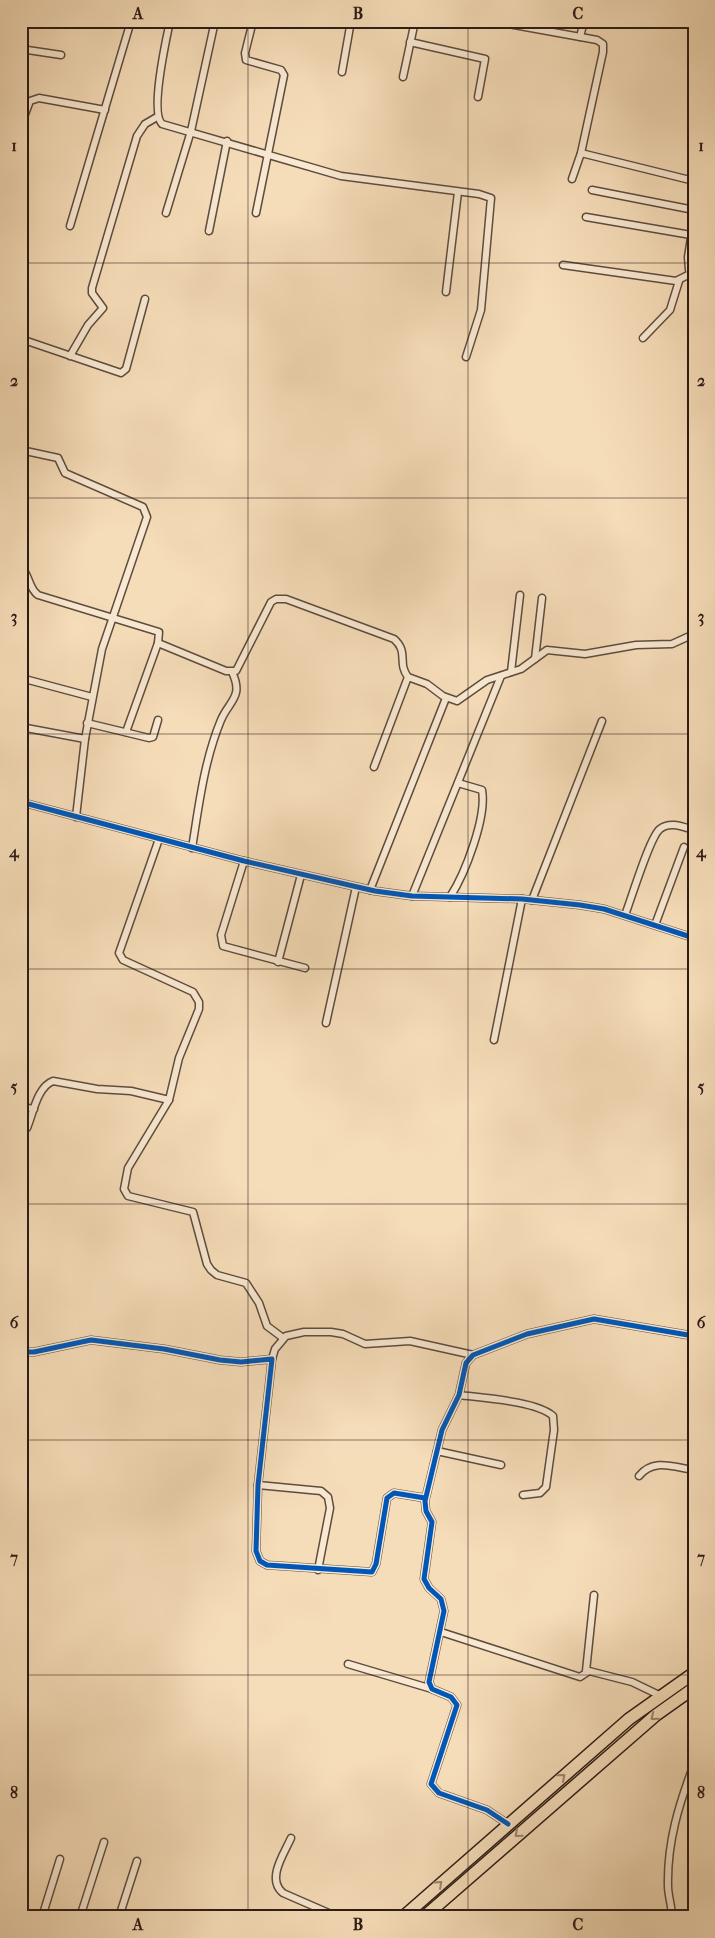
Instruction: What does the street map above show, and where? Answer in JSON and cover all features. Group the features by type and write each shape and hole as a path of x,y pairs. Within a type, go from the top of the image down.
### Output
{"highway":[{"path":"403,1917 630,1719 694,1673"},
{"path":"429,1915 656,1715 694,1688"}],"street":[{"path":"70,226 131,21"},
{"path":"170,21 158,98 158,117 162,124 227,141 341,176 488,196 492,202 481,310 466,356"},
{"path":"166,213 191,131 215,21"},
{"path":"253,21 245,53 246,60 281,70 284,74 256,213"},
{"path":"342,72 351,21"},
{"path":"403,77 415,21"},
{"path":"492,21 597,40 604,46 581,153 572,179"},
{"path":"580,37 584,21"},
{"path":"410,42 485,59 478,97"},
{"path":"21,50 61,55"},
{"path":"21,125 30,101 39,98 105,110"},
{"path":"70,356 88,325 102,308 92,293 92,288 137,136 145,124 158,117"},
{"path":"209,231 227,141"},
{"path":"581,153 694,181"},
{"path":"592,190 694,210"},
{"path":"446,292 458,192"},
{"path":"586,217 691,235"},
{"path":"563,265 679,281 693,274 688,266 688,256 694,220"},
{"path":"643,338 670,310 679,281"},
{"path":"21,339 118,373 124,372 145,299"},
{"path":"21,450 58,458 62,461 63,470 70,476 143,507 146,511 146,524 102,649 87,723 76,817"},
{"path":"21,567 27,573 32,589 38,595 156,630 160,634 126,732"},
{"path":"512,672 520,595"},
{"path":"232,672 238,669 272,602 281,598 394,639 402,649 402,667 408,677 428,684 446,698 454,701 460,700 487,680 521,669 547,650 554,649 585,654 636,645 672,644 694,634"},
{"path":"535,659 542,598"},
{"path":"158,643 232,672 236,679 235,698 221,720 210,755 199,800 192,848"},
{"path":"412,896 501,676"},
{"path":"374,767 408,677"},
{"path":"21,678 92,697"},
{"path":"370,890 446,698"},
{"path":"87,723 149,738 153,736 158,720"},
{"path":"532,900 602,720"},
{"path":"21,727 85,739"},
{"path":"450,897 460,880 481,822 482,790 458,783"},
{"path":"21,802 192,848 370,890 412,896 522,899 580,905 625,916 694,938"},
{"path":"625,916 655,834 660,829 673,825 694,830"},
{"path":"160,839 119,953 123,960 186,987 193,992 200,1002 199,1010 179,1058 169,1100 127,1170 124,1189 128,1196 193,1212 207,1264 217,1275 246,1283 258,1303 267,1326 283,1338"},
{"path":"655,925 684,847"},
{"path":"244,861 221,941 223,946 233,951 305,968"},
{"path":"278,962 301,874"},
{"path":"326,1023 356,887"},
{"path":"494,1040 522,899"},
{"path":"21,1130 27,1128 42,1089 53,1081 97,1089 131,1091 169,1100"},
{"path":"21,1107 34,1110"},
{"path":"432,1689 429,1677 444,1618 443,1604 424,1579 432,1522 426,1511 425,1498 445,1422 459,1395 466,1363 473,1355 527,1334 594,1319 622,1322 688,1335 694,1338"},
{"path":"425,1498 394,1493 386,1498 376,1564 372,1572 277,1567 260,1561 256,1551 258,1485 272,1359 275,1349 283,1338 291,1334 331,1332 343,1334 365,1344 410,1341 473,1355"},
{"path":"21,1352 34,1352 91,1340 157,1348 220,1360 241,1362 272,1359"},
{"path":"459,1395 517,1403 542,1410 553,1416 554,1430 546,1487 540,1493 523,1495"},
{"path":"694,1400 694,1426"},
{"path":"437,1451 501,1465"},
{"path":"639,1476 645,1468 654,1465 694,1470"},
{"path":"258,1485 321,1491 328,1497 330,1508 318,1570"},
{"path":"441,1632 580,1677 584,1676 586,1671 594,1595"},
{"path":"348,1664 451,1696 457,1706 431,1780 432,1787 439,1793 486,1810 508,1824"},
{"path":"586,1671 632,1682 661,1696"},
{"path":"672,1917 668,1886 672,1833 676,1812 694,1764"},
{"path":"291,1838 275,1878 277,1888 283,1893 338,1917"},
{"path":"80,1917 104,1842"},
{"path":"42,1917 60,1859"},
{"path":"119,1917 137,1861"}],"cycle path":[{"path":"21,802 244,861 375,891 412,896 522,899 580,905 604,909 694,938"},
{"path":"508,1824 487,1810 439,1793 431,1784 457,1705 451,1697 432,1689 429,1682 444,1611 441,1599 429,1588 424,1579 432,1522 426,1511 425,1501 442,1430 459,1395 466,1363 473,1355 527,1334 594,1319 688,1335 694,1338"},
{"path":"21,1352 34,1352 91,1340 164,1349 220,1360 241,1362 272,1359 258,1485 256,1551 260,1561 267,1565 372,1572 376,1564 387,1498 394,1493 425,1498"}]}
